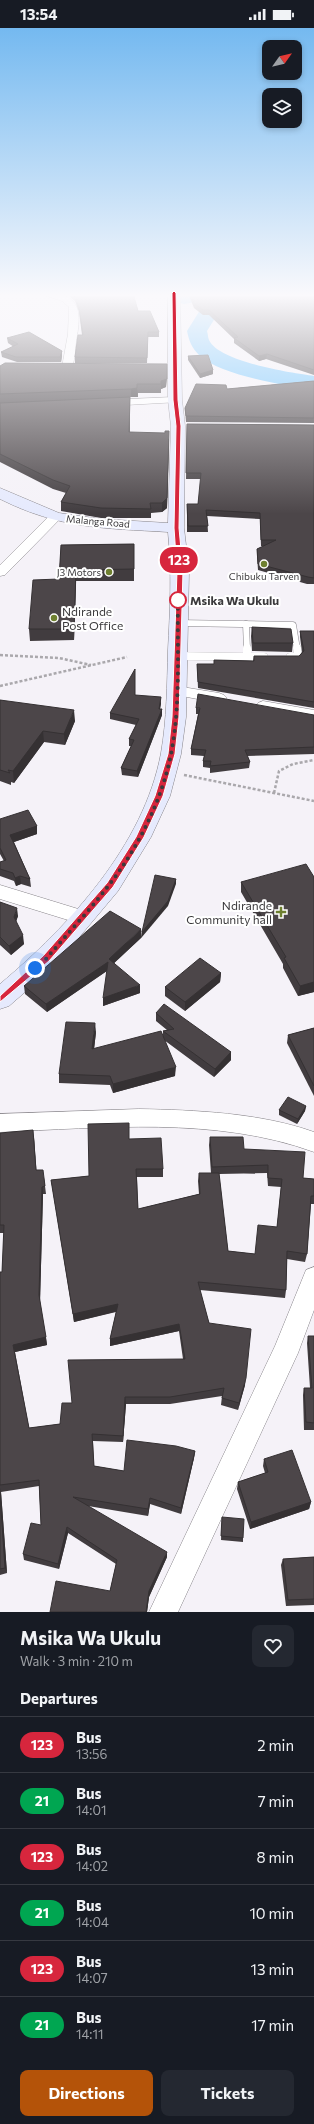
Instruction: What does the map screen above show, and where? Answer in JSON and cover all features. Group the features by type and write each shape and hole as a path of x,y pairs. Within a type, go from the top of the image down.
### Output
{"street":[{"path":"0,999 46,959 110,885 140,837 159,796 171,754 176,691 180,571 176,528 182,426 175,400 172,367"},
{"path":"95,404 175,400"},
{"name":"Malanga Road","path":"0,493 55,517 176,528"},
{"path":"0,572 55,517"},
{"path":"176,691 230,700"},
{"path":"245,703 314,715"},
{"path":"0,892 81,917"},
{"path":"0,1123 147,1119 196,1120 246,1124 314,1142"},
{"path":"162,1612 285,1353 314,1278"}],"lane":[{"path":"178,623 293,625 298,657 284,657"},
{"path":"246,624 247,656"},
{"path":"177,656 269,657"}],"path":[{"path":"0,655 59,658 92,665"},
{"path":"0,686 127,657"},
{"path":"274,793 280,771 293,764 314,760"},
{"path":"166,772 314,802"}],"building":[{"path":"0,367 167,367 167,379 161,381 161,384 137,384 137,388 131,389 0,394"},
{"path":"195,367 212,367 213,370 200,374"},
{"path":"305,367 314,367 314,370"},
{"path":"314,381 314,418 186,416 185,408 196,384 226,385 227,389"},
{"path":"130,397 129,432 165,433 165,431 169,431 167,498 162,503 150,503 151,509 101,508 61,502 70,486 53,480 0,454 0,403"},
{"path":"187,424 314,425 314,578 258,564 257,549 276,540 261,540 260,513 206,510 208,526 188,526 187,504 198,504 201,473 186,473"},
{"path":"134,544 134,569 76,570 74,629 29,629 33,580 59,579 61,545"},
{"path":"252,627 291,629 293,643 253,643"},
{"path":"300,631 314,631 314,702 198,682 197,664 214,664 214,660 254,661 254,656 299,656 304,651"},
{"path":"135,669 135,695 161,697 159,709 162,709 137,771 121,768 134,740 129,739 139,719 110,713"},
{"path":"198,694 314,715 314,747 245,750 250,762 210,766 211,761 203,761 206,750 191,749 200,708 196,708"},
{"path":"0,700 74,710 64,734 43,731 13,771 8,770 10,773 0,770"},
{"path":"28,810 37,826 10,835 30,879 20,876 15,878 13,873 0,869 0,862 6,860 0,848 0,819"},
{"path":"306,864 314,877 314,982 300,986 284,958 286,957 241,882"},
{"path":"155,875 176,879 168,901 142,932"},
{"path":"0,902 17,908 14,917 23,935 9,946 0,937"},
{"path":"110,911 141,929 109,959 140,985 103,998 108,962 46,1004 24,986"},
{"path":"200,958 221,973 185,1002 165,987"},
{"path":"164,1004 231,1052 215,1069 163,1031 174,1029 156,1013"},
{"path":"66,1022 95,1023 92,1049 161,1031 176,1067 113,1084 110,1076 59,1074"},
{"path":"314,1028 314,1086 288,1035"},
{"path":"288,1097 306,1106 298,1119 279,1110"},
{"path":"129,1123 129,1139 161,1138 163,1169 136,1169 138,1209 200,1194 199,1173 219,1173 228,1251 255,1254 258,1225 277,1227 282,1179 268,1178 268,1165 212,1167 210,1137 243,1137 244,1149 305,1152 303,1178 314,1179 314,1196 311,1196 307,1254 287,1251 286,1290 198,1282 209,1323 251,1329 246,1378 239,1403 222,1398 224,1388 170,1397 125,1397 123,1436 92,1434 94,1466 124,1471 127,1440 176,1446 195,1451 181,1508 150,1498 148,1509 73,1497 167,1552 149,1591 146,1612 50,1612 56,1581 110,1591 117,1560 67,1527 58,1564 23,1554 31,1523 41,1525 39,1480 0,1485 0,1272 2,1272 4,1225 0,1225 0,1133 33,1130 36,1170 43,1170 45,1186 42,1187 39,1295 46,1337 13,1345 29,1428 60,1424 62,1403 72,1403 68,1360 185,1359 179,1324 110,1339 118,1304 73,1314 51,1180 89,1176 88,1124"},
{"path":"308,1336 314,1336 314,1423 306,1422 304,1388 312,1388"},
{"path":"292,1450 311,1502 251,1522 238,1482 268,1472 264,1459"},
{"path":"0,1494 5,1568 0,1569"},
{"path":"222,1517 244,1519 243,1538 221,1536"},
{"path":"314,1557 314,1599 288,1600 283,1559"}],"waterway":[{"path":"242,367 270,375 314,383"}],"bus line":[{"name":"123","path":"0,999 46,959 110,885 140,837 159,796 171,754 176,717 180,571 176,528 178,426 175,400 176,367"}],"place":[{"name":"Chibuku Tarven","path":"264,564"},
{"name":"J3 Motors","path":"109,572"},
{"name":"Msika Wa Ukulu","path":"178,600"},
{"name":"Ndirande Post Office","path":"54,618"},
{"name":"Ndirande Community hall","path":"281,912"}],"route":[{"path":"35,968 46,959 110,885 140,837 159,796 171,754 176,717 178,597 178,600"}]}
